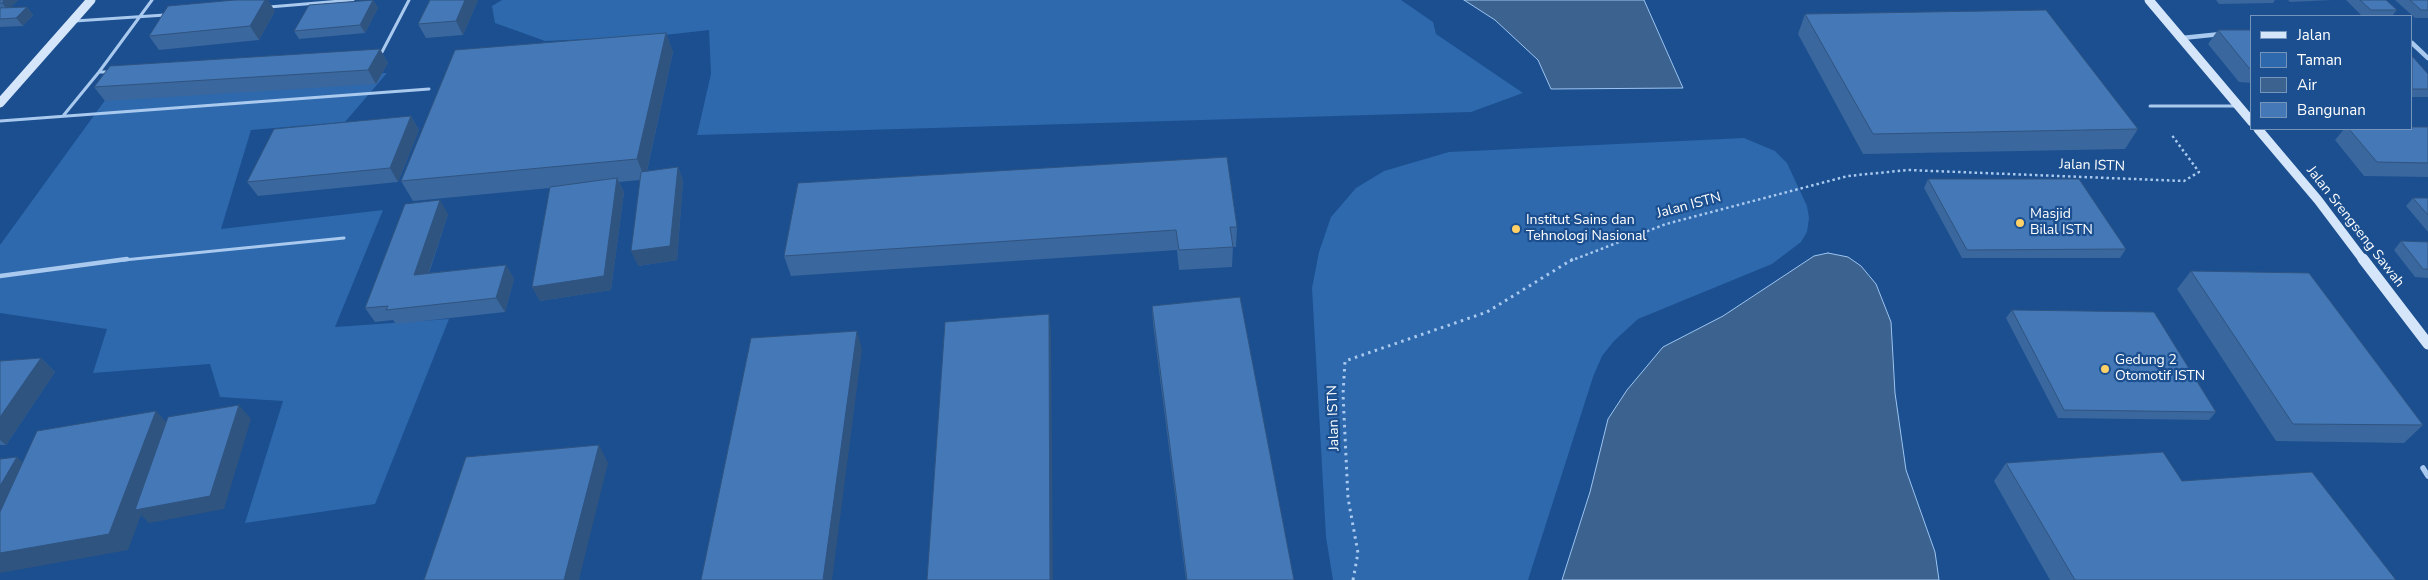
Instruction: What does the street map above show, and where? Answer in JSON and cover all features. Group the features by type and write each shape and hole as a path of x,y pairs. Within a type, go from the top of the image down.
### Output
{"street":[{"path":"0,103 91,0"},
{"path":"2149,0 2250,120"},
{"path":"2181,38 2225,34"},
{"path":"2413,44 2428,58"},
{"name":"Jalan Srengseng Sawah","path":"2259,130 2318,200 2428,344"},
{"path":"2423,468 2428,476"}],"lane":[{"path":"63,116 99,72 152,0"},
{"path":"265,7 354,0"},
{"path":"372,53 382,52 409,0"},
{"path":"72,21 168,15"},
{"path":"99,72 118,71"},
{"path":"0,121 428,89"},
{"path":"2150,106 2239,106"},
{"path":"0,276 90,263 344,238"}],"path":[{"name":"Jalan ISTN","path":"1353,580 1358,553 1348,498 1343,394 1345,361 1487,312 1569,261 1631,236 1666,224 1848,176 1908,170 2184,180 2192,178 2199,172 2150,106"}],"green space":[{"path":"502,0 1401,0 1433,22 1436,34 1523,93 1471,112 697,135 711,74 709,30 656,36 545,41 495,23 492,6"},
{"path":"387,73 345,122 251,130 221,229 383,210 335,327 449,319 375,504 245,523 283,401 220,397 210,364 93,373 107,329 0,313 0,245 119,81"},
{"path":"1744,138 1775,151 1787,163 1807,206 1809,218 1807,232 1801,242 1772,264 1638,319 1614,341 1602,356 1593,377 1528,580 1333,580 1326,537 1312,288 1319,252 1331,217 1356,188 1384,171 1449,152"}],"water":[{"path":"1464,0 1644,0 1683,88 1551,89 1538,60 1495,20"},
{"path":"1828,253 1848,257 1861,266 1876,284 1891,322 1895,393 1906,470 1935,552 1939,580 1562,580 1590,492 1608,419 1627,390 1663,347 1723,316 1814,256"}],"building":[{"path":"235,0 265,0 250,26 149,36 168,6"},
{"path":"373,0 360,25 294,31 309,5"},
{"path":"430,0 465,0 456,21 418,24"},
{"path":"2360,0 2386,0 2397,10 2371,10"},
{"path":"2410,0 2428,0 2428,10 2421,10"},
{"path":"27,7 16,18 0,19 0,8"},
{"path":"2046,10 2138,129 1873,134 1805,14"},
{"path":"2218,30 2250,30 2249,68"},
{"path":"666,33 637,159 401,181 455,50"},
{"path":"380,49 368,70 94,87 110,66"},
{"path":"2413,57 2428,74 2428,89 2413,89"},
{"path":"411,116 390,168 247,182 274,129"},
{"path":"2413,127 2428,127 2428,163 2377,162 2350,130 2413,130"},
{"path":"1227,157 1237,227 1230,227 1233,247 1179,250 1176,230 784,256 798,183"},
{"path":"678,167 670,246 631,251 641,172"},
{"path":"617,178 604,276 532,287 550,187"},
{"name":"Masjid Bilal ISTN","path":"1928,179 2079,179 2126,249 1967,250"},
{"path":"2413,198 2428,198 2428,215"},
{"path":"440,200 414,275 506,265 496,298 386,310 388,306 365,308 405,204"},
{"path":"2401,241 2428,242 2428,269 2423,269"},
{"path":"2191,271 2309,273 2423,425 2293,424"},
{"path":"1240,297 1294,580 1187,580 1152,306"},
{"name":"Gedung 2 Otomotif ISTN","path":"2012,310 2154,312 2216,412 2064,410"},
{"path":"1049,314 1050,580 927,580 945,322"},
{"path":"857,331 823,580 701,580 751,338"},
{"path":"41,358 0,417 0,361"},
{"path":"239,405 210,496 135,510 168,417"},
{"path":"156,411 109,534 0,553 0,512 37,431"},
{"path":"599,445 564,580 424,580 466,457"},
{"path":"2163,452 2182,481 2312,472 2396,580 2075,580 2006,463"},
{"path":"17,457 0,486 0,459"}],"place":[{"name":"Masjid Bilal ISTN","path":"2020,223"},
{"name":"Institut Sains dan Tehnologi Nasional","path":"1516,229"},
{"name":"Gedung 2 Otomotif ISTN","path":"2105,369"}]}
